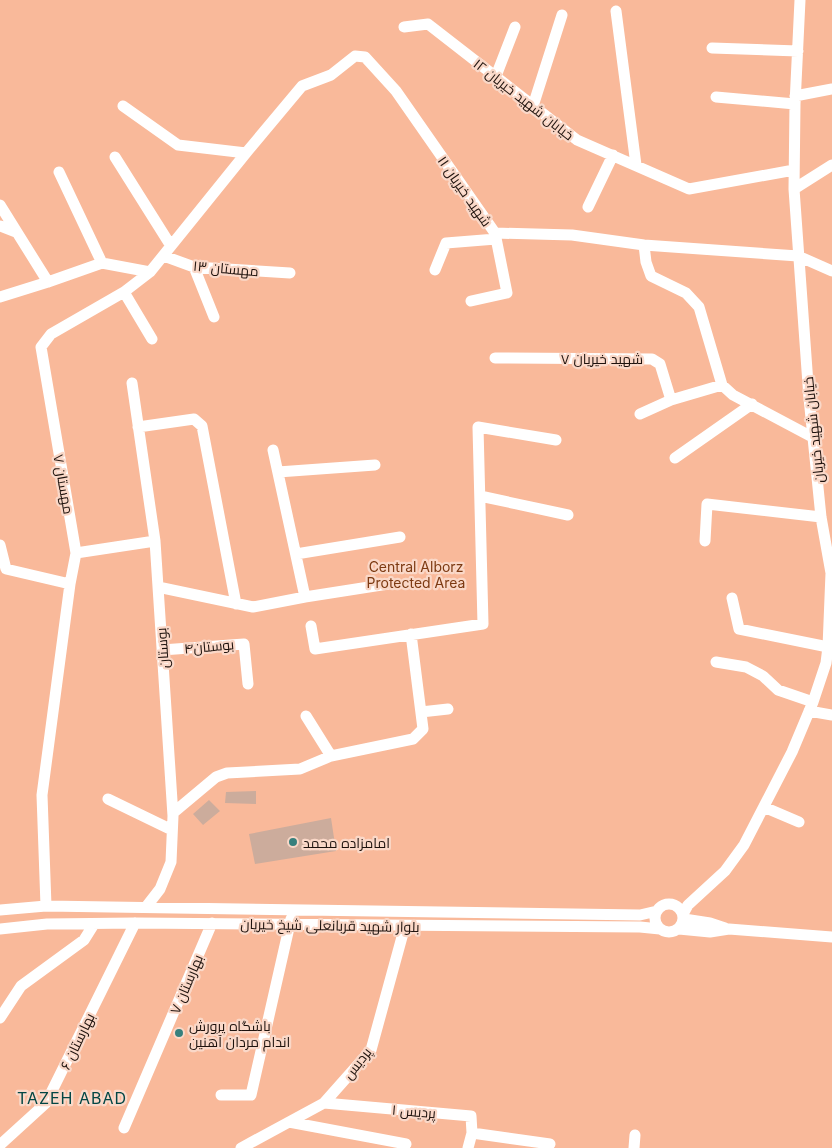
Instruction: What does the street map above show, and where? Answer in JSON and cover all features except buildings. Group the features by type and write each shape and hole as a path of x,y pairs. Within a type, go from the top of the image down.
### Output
{"street":[{"name":"خیابان شهید خیریان","path":"707,887 725,872 744,845 792,752 826,663 828,647 831,573 829,549 821,517 798,256 794,189 795,100 800,0"},
{"path":"616,11 636,165"},
{"path":"533,106 562,15"},
{"name":"خیابان شهید خیریان ۱۲","path":"404,27 428,24 577,140 689,189 794,170"},
{"path":"496,76 515,27"},
{"path":"712,48 798,51"},
{"name":"شهید خیریان ۱۱","path":"246,153 302,86 331,75 355,56 365,57 396,90 496,236 572,234 644,246 798,256"},
{"path":"716,97 795,100 832,89"},
{"path":"123,106 178,145 246,153"},
{"name":"مهستان ۷","path":"46,906 42,795 70,584 76,553 41,346 51,334 124,292 150,272 246,153"},
{"path":"588,206 613,155"},
{"path":"115,157 171,246"},
{"path":"794,189 832,165"},
{"path":"59,172 102,263"},
{"path":"0,205 48,282"},
{"path":"0,226 16,232"},
{"path":"435,270 446,243 496,236 507,294 472,301"},
{"path":"644,246 646,262 651,276 686,293 699,307 722,385 733,395 814,438"},
{"name":"مهستان ۱۳","path":"164,256 194,267 290,273"},
{"path":"798,256 832,271"},
{"path":"0,297 102,263 150,272"},
{"path":"194,267 214,316"},
{"path":"124,292 152,339"},
{"name":"شهید خیریان ۷","path":"495,358 652,359 660,364 671,400"},
{"name":"بوستان","path":"132,383 155,541 172,814 171,862 160,889 146,907"},
{"path":"640,414 671,400 722,385"},
{"path":"675,458 752,404"},
{"path":"138,427 194,419 202,426 236,604"},
{"path":"311,626 315,649 482,624 478,427 556,440"},
{"path":"273,450 305,597"},
{"path":"278,472 375,465"},
{"path":"480,496 568,515"},
{"path":"705,541 707,504 821,517"},
{"path":"296,554 400,537"},
{"path":"76,553 155,541"},
{"path":"0,545 6,569 70,584"},
{"path":"158,587 253,607 388,584"},
{"path":"732,598 739,629 828,647"},
{"path":"172,814 216,777 227,773 300,769 331,756 413,739 423,729 411,634"},
{"name":"بوستان۴","path":"162,650 244,644 248,684"},
{"path":"716,662 746,667 763,676 778,690 832,715"},
{"path":"421,712 448,709"},
{"path":"306,716 331,756"},
{"path":"108,799 172,830"},
{"path":"764,807 799,822"},
{"path":"707,887 688,905 682,921 667,933 660,929 655,918 660,907 707,887"},
{"path":"669,904 678,907 682,921"},
{"path":"0,910 46,906 640,915 657,911"},
{"path":"221,1095 251,1095 290,924 291,910"},
{"path":"564,913 564,927"},
{"path":"682,921 710,932 729,929 832,937"},
{"name":"بهارستان ۶","path":"0,1144 46,1103 135,923"},
{"name":"بلوار شهید قربانعلی شیخ خیریان","path":"0,928 47,924 212,923 640,927 660,929"},
{"name":"بهارستان ۷","path":"124,1128 212,923"},
{"path":"0,1018 21,986 84,940 94,924"},
{"name":"پردیس","path":"241,1148 324,1103 371,1050 405,926"},
{"name":"پردیس ۱","path":"324,1103 471,1116 472,1133"},
{"path":"289,1122 406,1144"},
{"path":"468,1148 472,1133 550,1144"},
{"path":"634,1135 634,1148"}],"green space":[{"name":"Central Alborz Protected Area","path":"0,0 832,0 832,1148 0,1148"}],"place":[{"name":"امامزاده محمد","path":"293,842"},
{"name":"باشگاه پرورش اندام مردان آهنین","path":"179,1033"}],"district":[{"name":"TAZEH ABAD","path":"72,1098"}]}
